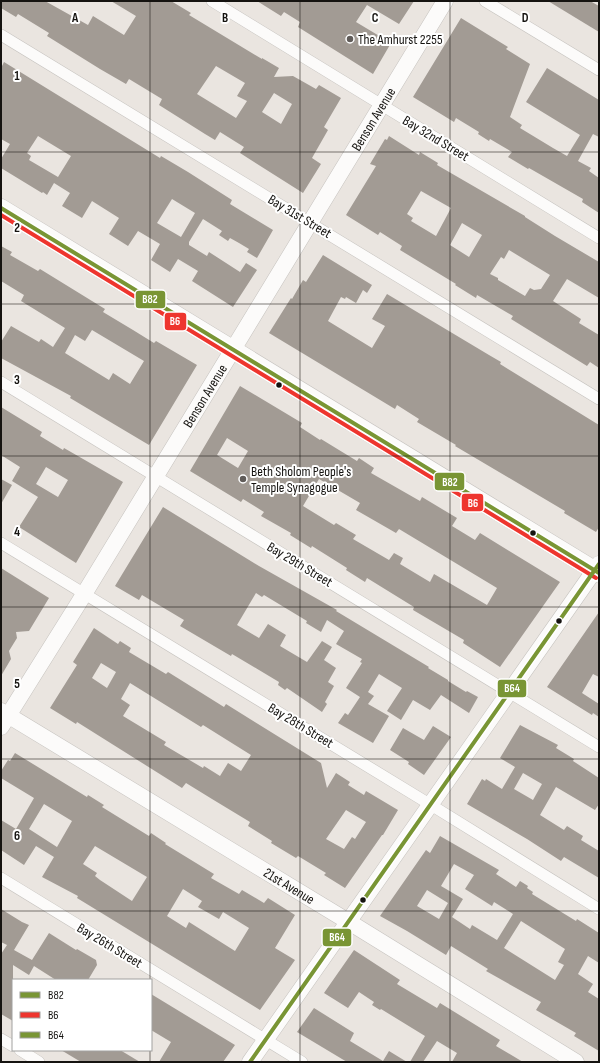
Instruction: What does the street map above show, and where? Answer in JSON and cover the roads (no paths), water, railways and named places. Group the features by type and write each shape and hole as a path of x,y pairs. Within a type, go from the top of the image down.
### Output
{"main road":[{"path":"1,208 233,350 598,569"}],"street":[{"name":"Bay 32nd Street","path":"212,1 599,238"},
{"name":"Benson Avenue","path":"3,718 84,594 445,1"},
{"path":"485,1 599,70"},
{"name":"Bay 31st Street","path":"1,35 599,398"},
{"name":"Bay 29th Street","path":"1,382 599,747"},
{"name":"Bay 28th Street","path":"1,543 599,909"},
{"path":"250,1062 598,569"},
{"name":"21st Avenue","path":"3,718 349,922 576,1062"},
{"name":"Bay 26th Street","path":"1,878 302,1062"},
{"path":"1,1039 12,1045"},
{"path":"22,1051 39,1062"}],"place":[{"name":"The Amhurst 2255","path":"350,39"},
{"name":"Beth Sholom People's Temple Synagogue","path":"243,479"}]}
